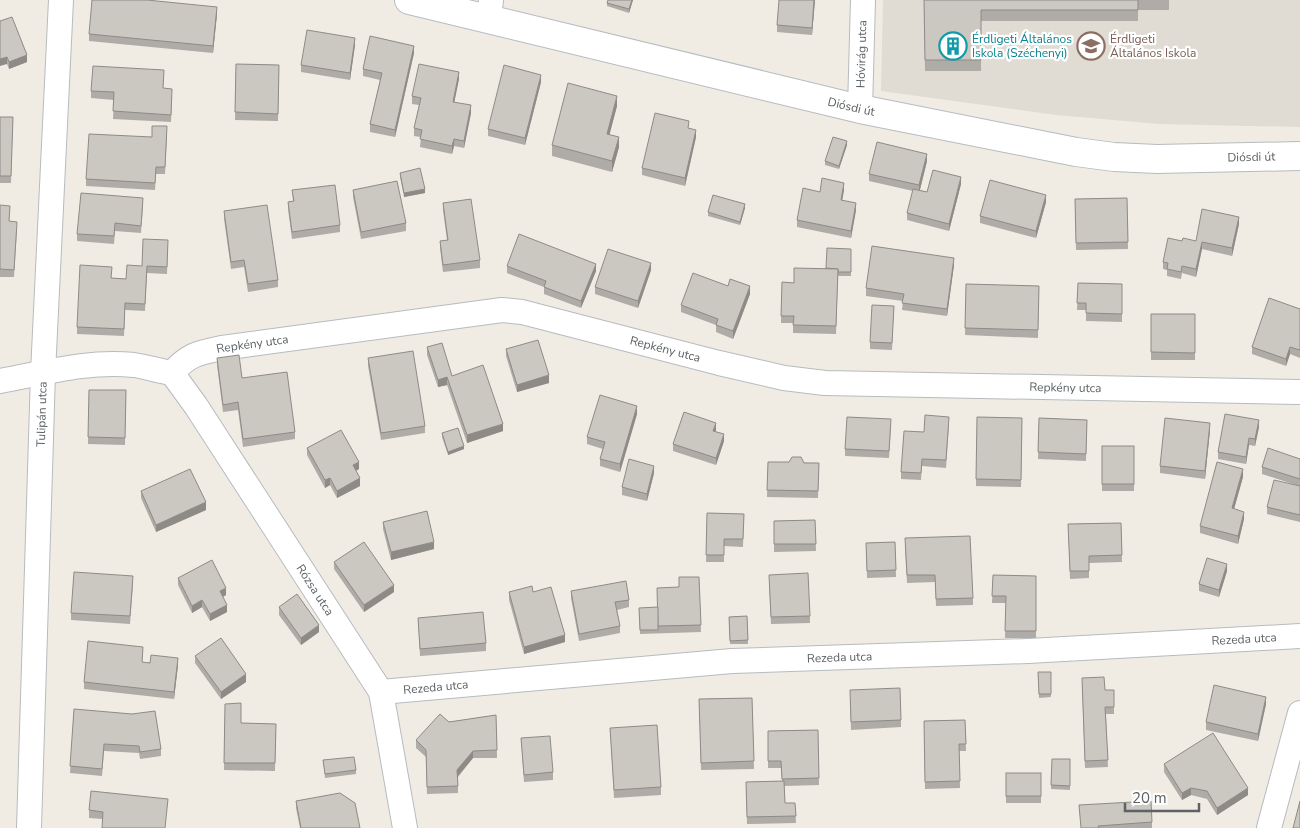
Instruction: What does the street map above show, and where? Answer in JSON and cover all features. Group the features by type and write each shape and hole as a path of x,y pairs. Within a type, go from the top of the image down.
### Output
{"main road":[{"name":"Diósdi út","path":"410,0 490,9 680,66 860,109 1076,152 1114,157 1157,159 1300,156"}],"street":[{"name":"Tulipán utca","path":"29,828 42,373 61,0"},
{"name":"Hóvirág utca","path":"860,109 863,0"},
{"name":"Repkény utca","path":"172,374 184,361 201,352 502,310 522,312 756,372 784,378 825,383 1300,392"},
{"path":"0,381 106,364 135,365 172,374"},
{"name":"Rózsa utca","path":"172,374 196,406 381,692 405,828"},
{"name":"Rezeda utca","path":"381,692 732,661 1028,651 1300,636"},
{"path":"1269,828 1300,713"}],"shaded area":[{"name":"Érdligeti Általános Iskola","path":"883,0 1300,0 1300,127 1159,124 1056,115 881,91"}],"building":[{"path":"92,0 147,0 217,7 213,46 89,34"},
{"path":"608,0 632,0 629,9 607,3"},
{"path":"779,0 814,0 812,28 777,25"},
{"name":"Érdligeti Általános Iskola (Széchenyi)","path":"924,0 1138,0 1138,10 981,10 981,60 925,60"},
{"path":"12,17 27,55 9,62 7,57 0,59 0,21"},
{"path":"307,30 355,38 350,73 301,65"},
{"path":"370,36 414,46 395,130 370,124 382,73 363,69"},
{"path":"236,64 279,65 278,114 235,112"},
{"path":"419,64 459,72 453,102 471,105 464,141 454,139 452,146 420,139 422,130 414,128 421,98 412,96"},
{"path":"504,65 541,75 525,138 488,129"},
{"path":"93,66 164,70 163,88 172,89 171,115 113,111 114,92 91,91"},
{"path":"568,83 617,96 607,134 619,137 612,161 552,145"},
{"path":"655,113 689,121 688,128 696,130 685,178 642,168"},
{"path":"0,117 13,117 11,176 0,176"},
{"path":"152,126 167,126 165,167 156,167 155,183 86,179 89,134 152,137"},
{"path":"833,137 847,141 839,166 825,161"},
{"path":"877,142 927,154 919,185 869,174"},
{"path":"420,168 425,189 404,193 400,173"},
{"path":"933,170 961,177 949,224 907,213 913,189 927,192"},
{"path":"822,178 844,183 841,200 856,203 851,231 797,220 803,188 820,192"},
{"path":"990,180 1046,195 1036,231 980,216"},
{"path":"397,181 406,223 361,232 353,190"},
{"path":"335,185 340,225 292,232 288,202 294,201 292,190"},
{"path":"81,193 143,198 141,226 115,223 114,236 77,234"},
{"path":"713,195 745,204 740,222 708,212"},
{"path":"1127,198 1128,242 1076,243 1075,199"},
{"path":"471,199 480,260 443,265 440,241 448,240 443,203"},
{"path":"0,205 10,206 9,221 17,222 14,270 0,269"},
{"path":"267,205 278,280 248,284 244,260 231,262 224,211"},
{"path":"1202,209 1239,217 1232,248 1202,242 1196,269 1182,266 1181,272 1167,269 1168,263 1163,262 1168,238 1182,241 1183,238 1196,241"},
{"path":"519,234 596,264 581,301 544,287 546,281 507,266"},
{"path":"143,239 168,240 167,267 147,266 145,304 125,303 124,329 77,327 80,265 112,267 111,278 126,279 127,265 142,266"},
{"path":"872,246 954,258 947,309 902,303 904,294 866,288"},
{"path":"827,248 851,249 851,272 838,272 838,269 826,268"},
{"path":"608,249 651,263 638,301 595,287"},
{"path":"794,268 838,269 836,326 793,325 794,316 781,316 782,282 794,283"},
{"path":"693,273 728,286 730,279 750,286 733,331 716,325 718,319 681,305"},
{"path":"1078,283 1122,284 1122,314 1086,313 1086,303 1077,303"},
{"path":"966,284 1039,286 1038,330 965,328"},
{"path":"1269,298 1300,309 1300,350 1290,347 1286,359 1252,347"},
{"path":"872,305 894,306 892,343 870,342"},
{"path":"1151,314 1195,314 1195,353 1151,352"},
{"path":"538,340 549,375 517,385 506,349"},
{"path":"442,343 452,376 483,365 503,424 467,435 447,377 438,380 427,347"},
{"path":"413,351 425,426 381,433 368,358"},
{"path":"239,355 242,378 287,372 295,432 243,439 238,402 223,405 217,358"},
{"path":"89,390 126,390 125,438 88,437"},
{"path":"600,395 637,406 620,464 600,459 605,442 587,437"},
{"path":"684,412 716,423 713,431 724,434 716,458 673,444"},
{"path":"1225,414 1259,420 1255,439 1249,438 1246,457 1218,452"},
{"path":"925,415 949,417 946,460 922,459 921,473 901,472 904,431 924,432"},
{"path":"847,417 891,419 889,451 845,449"},
{"path":"977,417 1022,418 1021,480 976,479"},
{"path":"1039,418 1087,420 1086,454 1038,452"},
{"path":"1165,418 1210,423 1205,471 1160,466"},
{"path":"458,428 464,446 448,452 442,433"},
{"path":"341,430 359,462 353,465 360,478 337,491 330,478 325,480 307,448"},
{"path":"1102,446 1134,446 1134,484 1102,484"},
{"path":"1268,448 1300,459 1300,479 1262,467"},
{"path":"792,457 801,457 804,463 819,463 818,491 767,490 768,462 789,462"},
{"path":"629,459 654,466 647,494 622,487"},
{"path":"1217,462 1243,469 1232,508 1244,512 1238,536 1200,526"},
{"path":"190,469 206,502 156,525 141,491"},
{"path":"1274,480 1300,486 1300,515 1267,507"},
{"path":"427,511 434,542 391,552 383,522"},
{"path":"707,513 744,514 743,539 724,539 724,555 706,555"},
{"path":"815,520 816,544 774,544 774,521"},
{"path":"1121,523 1122,555 1089,556 1089,571 1070,571 1068,524"},
{"path":"970,536 973,598 936,599 935,575 907,575 905,538"},
{"path":"364,542 394,585 364,605 334,562"},
{"path":"895,542 896,570 867,571 866,543"},
{"path":"1207,558 1227,564 1219,590 1199,584"},
{"path":"212,560 226,588 220,591 227,605 210,614 202,600 192,606 178,578"},
{"path":"74,572 133,576 130,616 71,613"},
{"path":"808,573 810,616 771,617 769,575"},
{"path":"993,575 1036,576 1036,631 1005,631 1006,596 992,596"},
{"path":"679,577 699,577 701,625 658,626 657,588 679,587"},
{"path":"626,581 629,600 615,602 620,626 579,634 571,591"},
{"path":"532,586 533,592 551,587 565,635 524,647 509,592"},
{"path":"297,594 319,625 301,638 279,607"},
{"path":"658,607 658,630 640,630 639,608"},
{"path":"483,612 486,643 420,649 418,618"},
{"path":"747,616 748,640 730,641 729,617"},
{"path":"221,638 246,674 221,692 195,656"},
{"path":"88,641 143,647 142,662 150,663 151,655 178,658 174,692 84,682"},
{"path":"1038,672 1051,672 1051,694 1039,694"},
{"path":"1104,677 1105,690 1114,690 1114,707 1105,707 1108,760 1085,761 1082,678"},
{"path":"1214,685 1266,697 1258,734 1206,722"},
{"path":"900,688 901,720 851,722 850,690"},
{"path":"752,698 754,761 701,763 699,699"},
{"path":"241,703 241,723 276,724 275,763 224,763 225,704"},
{"path":"74,709 132,714 155,711 161,749 140,752 139,746 104,744 102,769 70,766"},
{"path":"440,714 449,722 496,715 497,750 473,751 457,770 458,786 427,787 426,750 416,740"},
{"path":"965,720 966,744 959,744 960,781 925,782 924,721"},
{"path":"657,725 661,787 614,790 610,728"},
{"path":"818,730 819,778 782,779 781,761 768,761 768,731"},
{"path":"1213,733 1248,788 1217,808 1207,791 1191,788 1182,793 1164,764"},
{"path":"550,736 553,772 524,775 521,738"},
{"path":"354,757 356,770 325,774 323,760"},
{"path":"1052,759 1070,759 1070,786 1051,785"},
{"path":"1006,773 1041,773 1041,796 1006,796"},
{"path":"784,781 785,803 795,803 796,816 747,817 746,782"},
{"path":"91,791 168,799 165,828 102,828 103,812 89,810"},
{"path":"340,793 355,803 360,828 301,828 296,801"},
{"path":"1151,801 1152,822 1098,826 1099,828 1081,828 1079,805"},
{"path":"1300,801 1300,828 1293,828"}],"place":[{"name":"Érdligeti Általános Iskola (Széchenyi)","path":"953,46"},
{"name":"Érdligeti Általános Iskola","path":"1091,46"}]}
